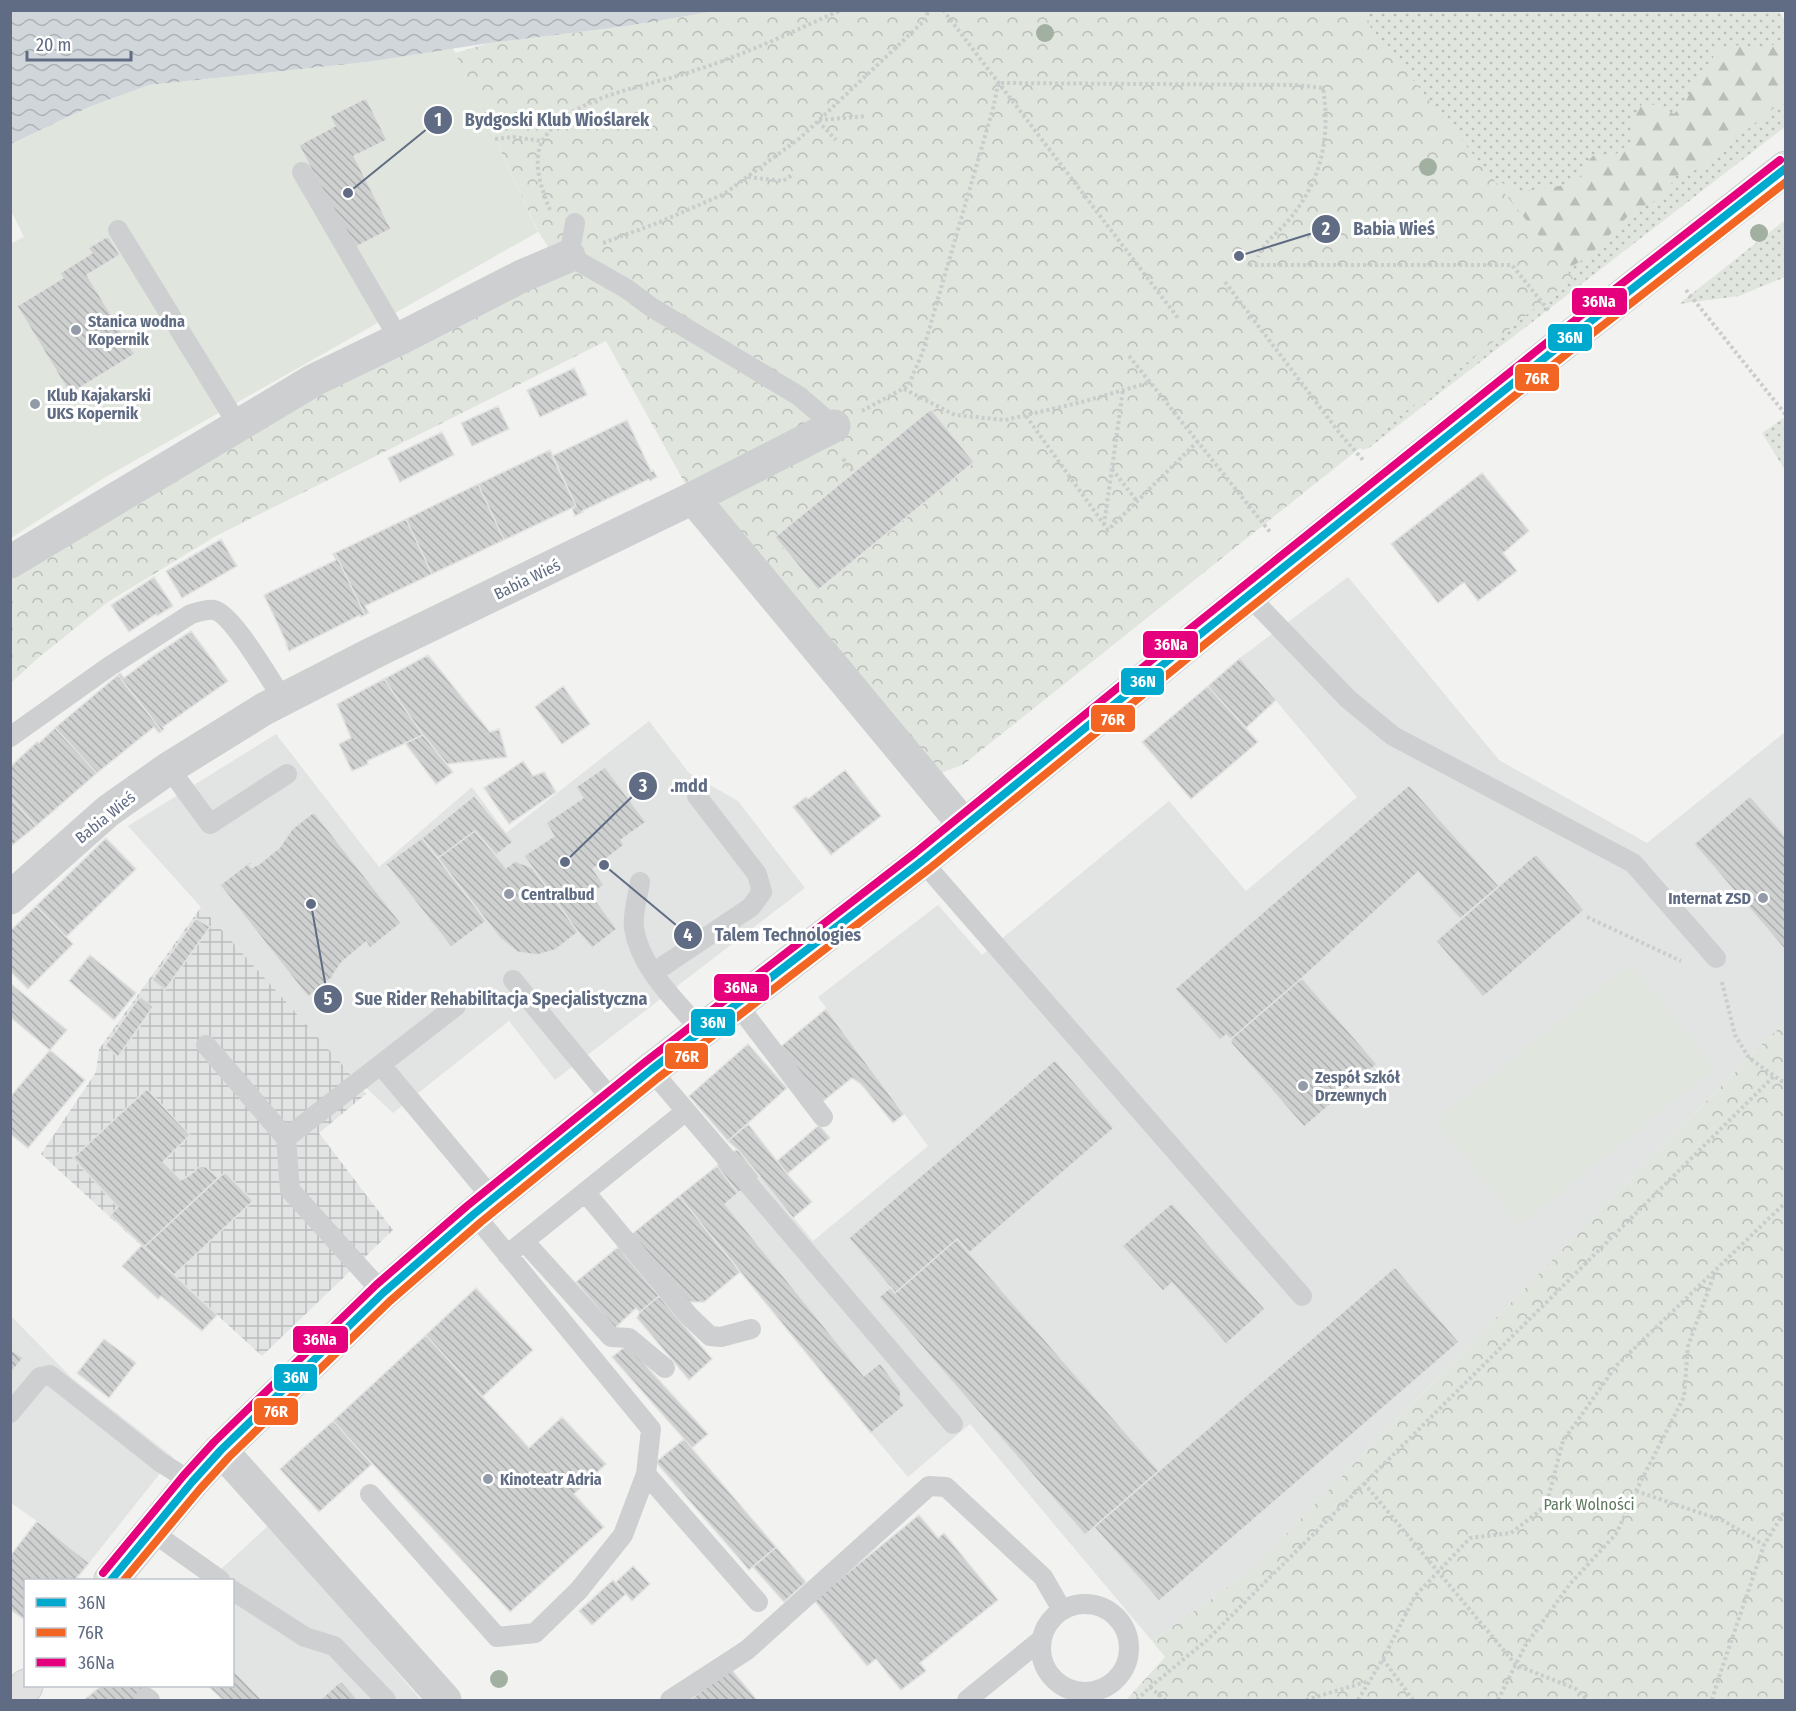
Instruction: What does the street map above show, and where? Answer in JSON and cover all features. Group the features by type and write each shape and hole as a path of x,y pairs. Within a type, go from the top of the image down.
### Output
{"street":[{"path":"113,1579 221,1450 383,1293 483,1206 651,1070 922,861 1572,336 1785,168"},
{"path":"10,562 314,380 522,276 569,255"},
{"name":"Babia Wieś","path":"10,898 108,811 169,768 264,709 834,426"},
{"path":"693,498 965,826"},
{"path":"221,1450 444,1701"}],"lane":[{"path":"302,172 399,339"},
{"path":"575,223 569,255 799,396 834,426"},
{"path":"118,230 238,425"},
{"path":"1249,596 1348,699 1393,736 1633,863 1716,958"},
{"path":"10,737 110,666 191,614 202,611 214,610 224,615 237,630 283,699"},
{"path":"169,768 210,824 287,774"},
{"path":"653,973 751,907 762,892 757,874 697,796"},
{"path":"922,861 1302,1296"},
{"path":"640,882 634,925 639,948 653,973 702,1031"},
{"path":"513,980 613,1101"},
{"path":"737,1004 822,1117"},
{"path":"286,1138 456,1006"},
{"path":"206,1045 286,1138 290,1190 383,1293"},
{"path":"370,1494 498,1637 535,1633 579,1590 622,1535 646,1474 651,1429 507,1255 483,1206 381,1065"},
{"path":"651,1070 953,1424"},
{"path":"507,1255 686,1111"},
{"path":"585,1192 689,1316 710,1336 721,1337 751,1329"},
{"path":"524,1241 611,1337 629,1338 665,1368"},
{"path":"10,1413 40,1377 50,1375 160,1462 192,1482"},
{"path":"646,1474 758,1602"},
{"path":"670,1701 747,1650 928,1486 946,1488 1043,1577 1062,1610"},
{"path":"151,1531 217,1579"},
{"path":"234,1591 305,1637 334,1646 386,1701"},
{"path":"1076,1605 1091,1605 1106,1610 1117,1618 1125,1631 1128,1646 1127,1660 1120,1674 1110,1684 1096,1690 1081,1692 1066,1688 1054,1680 1046,1668 1041,1654 1042,1639 1046,1628 1062,1610 1076,1605"},
{"path":"968,1701 1042,1639"}],"path":[{"path":"841,10 766,44 703,68 624,90 586,105 561,120 542,141 538,172 541,190 569,255 660,222 724,194 800,138 924,21 929,10"},
{"path":"943,10 1178,318"},
{"path":"998,83 1296,85 1323,88 1326,112 1323,152 1315,179 1304,200 1287,222 1263,245 1258,257"},
{"path":"834,426 908,386 922,354 994,105 998,83"},
{"path":"817,121 866,116"},
{"path":"817,121 836,140"},
{"path":"495,140 513,136 542,141"},
{"path":"747,177 783,181 792,175"},
{"path":"1666,263 1785,415"},
{"path":"1249,265 1512,265 1551,314"},
{"path":"1225,282 1341,435"},
{"path":"1129,356 1270,532"},
{"path":"903,388 955,415 1005,420 1082,402 1151,382"},
{"path":"1104,525 1123,390"},
{"path":"1026,416 1108,530 1198,441"},
{"path":"1112,469 1137,501"},
{"path":"1587,917 1691,966"},
{"path":"1716,958 1735,1035 1749,1058 1785,1081"},
{"path":"1137,1701 1150,1687 1207,1640 1774,1076"},
{"path":"1358,1701 1383,1659 1415,1596 1470,1538 1511,1533 1546,1506 1563,1441 1616,1366 1785,1202"},
{"path":"1498,1701 1525,1646 1570,1584 1616,1534 1684,1397 1688,1346 1716,1269"},
{"path":"1364,1483 1516,1665 1576,1689 1588,1701"},
{"path":"1636,1491 1724,1521 1764,1545"},
{"path":"1712,1701 1764,1545 1785,1509"},
{"path":"1383,1659 1413,1701"},
{"path":"1306,1701 1370,1681"},
{"path":"1150,1687 1165,1701"}],"shaded area":[{"name":"Zespół Szkół Drzewnych","path":"1348,577 1499,760 1647,843 1785,732 1785,1024 1770,1036 1248,1573 1152,1641 970,1424 908,1477 679,1196 737,1149 813,1241 928,1146 818,997 938,905 982,955 1169,801 1246,891 1357,797 1240,658"},
{"path":"649,721 689,773 738,801 805,888 555,1080 509,1021 393,1113 347,1070 128,826 276,734 379,867 472,787 506,833"},
{"path":"201,907 366,1094 319,1133 393,1230 262,1356 41,1154 96,1072 99,1049"},
{"path":"10,1315 72,1378 173,1457 89,1563 11,1503"},
{"path":"269,1525 421,1700 262,1700 234,1670 234,1579 210,1579"}],"green space":[{"path":"714,10 1365,11 1371,28 1573,278 964,764 927,779 693,498 606,341 216,536 108,602 38,658 11,683 11,570 322,387 562,269 538,231 455,53 489,43 627,26"},
{"path":"1778,10 1785,21 1785,127 1369,448 1362,450 1236,281 1318,11"},
{"path":"1785,40 1785,99 1699,169 1676,176 1663,197 1633,211 1588,257 1509,302 1479,180 1499,181 1518,192 1566,185 1584,175 1584,165 1595,154 1613,155 1627,144 1634,143 1631,128 1642,104 1659,105 1674,114 1686,101 1699,74 1714,63 1713,56 1717,46 1728,51 1728,43 1755,47 1772,45"},
{"path":"453,48 538,232 104,478 11,538 10,244 24,237 11,211 11,144 89,107 149,85 367,62"},
{"path":"1785,220 1785,277 1739,296 1679,304"},
{"path":"1785,417 1785,470 1762,433"},
{"path":"1630,964 1714,1068 1520,1225 1436,1121"},
{"name":"Park Wolności","path":"1785,1024 1785,1700 1126,1700 1165,1657 1152,1641 1248,1573 1770,1036"}],"water":[{"path":"11,10 714,11 627,26 489,43 367,62 149,85 89,107 11,144"}],"building":[{"path":"366,98 387,140 354,156 391,229 352,249 299,145 335,126 330,116"},
{"name":"Stanica wodna Kopernik","path":"108,236 120,255 87,275 135,354 70,394 17,306 63,278 60,273 92,253 88,248"},
{"path":"574,368 587,395 540,417 527,390"},
{"path":"498,406 509,429 472,446 461,423"},
{"path":"931,409 974,462 818,590 775,537"},
{"path":"627,420 651,471 653,470 657,477 575,516 572,508 576,506 552,456"},
{"path":"442,432 454,455 400,482 388,458"},
{"path":"550,450 576,506 504,540 478,484"},
{"path":"1482,473 1529,531 1503,553 1517,571 1478,601 1464,582 1438,603 1391,544"},
{"path":"478,484 504,540 432,574 406,519"},
{"path":"406,519 432,574 365,606 369,613 365,615 335,553"},
{"path":"221,539 237,566 182,598 166,571"},
{"path":"335,553 365,615 361,617 360,615 289,651 264,595 336,560 333,554"},
{"path":"154,577 173,606 129,632 111,605"},
{"path":"191,631 228,681 163,727 162,731 118,675 120,673 124,678"},
{"path":"428,655 490,732 499,729 507,757 447,764 423,735 384,679"},
{"path":"1240,658 1276,700 1246,728 1208,686"},
{"path":"118,675 162,731 159,733 154,727 97,773 55,728"},
{"path":"384,679 423,735 367,761 368,764 352,771 339,744 351,738 337,704"},
{"path":"563,686 590,724 562,744 535,707"},
{"path":"1208,686 1258,742 1191,799 1142,742"},
{"path":"55,728 97,773 36,826 10,797 10,767"},
{"path":"423,735 453,772 436,784 405,743"},
{"path":"523,761 533,776 544,772 556,792 509,824 484,788"},
{"path":"605,767 646,822 621,840 624,845 593,869 604,885 591,894 617,929 592,948 524,856 554,836 546,823 583,798 576,787"},
{"path":"845,770 881,816 831,855 793,807 806,797 808,799"},
{"path":"1409,785 1499,886 1460,919 1418,872 1231,1039 1226,1035 1220,1040 1175,989"},
{"path":"474,796 513,842 496,855 475,831 438,858 422,838"},
{"name":"Internat ZSD","path":"1750,796 1786,837 1786,951 1694,844"},
{"path":"10,797 36,826 10,847"},
{"path":"314,812 401,923 370,948 366,942 342,962 334,976 308,997 220,885 250,862 251,868 259,864 280,847 292,829"},
{"name":"Centralbud","path":"475,831 506,868 515,861 533,868 578,932 555,950 537,955 517,952 500,938 438,858"},
{"path":"106,838 136,869 66,937 36,906"},
{"path":"422,838 486,921 451,947 386,864"},
{"path":"1536,854 1584,910 1483,997 1436,941"},
{"path":"36,906 73,944 28,989 10,971 10,931"},
{"path":"196,918 210,927 165,990 152,980"},
{"path":"90,955 136,993 114,1020 69,981"},
{"path":"1302,978 1377,1064 1304,1127 1231,1043 1231,1039"},
{"path":"10,983 67,1030 50,1050 10,1017"},
{"path":"140,996 153,1007 118,1057 105,1046"},
{"path":"826,1009 904,1114 893,1123 861,1084 852,1078 822,1102 779,1048"},
{"path":"748,1044 787,1088 728,1141 689,1096"},
{"path":"50,1050 85,1080 28,1148 10,1134 10,1097"},
{"path":"1055,1060 1114,1128 969,1253 957,1239 895,1293 849,1238"},
{"path":"147,1089 190,1135 163,1162 181,1180 200,1166 206,1167 218,1178 144,1247 110,1215 118,1207 73,1158"},
{"path":"748,1124 812,1202 793,1218 728,1141"},
{"path":"819,1125 830,1138 787,1174 777,1161"},
{"path":"737,1149 760,1176 738,1193 717,1166"},
{"path":"717,1166 738,1193 725,1204 864,1376 880,1363 901,1391 900,1400 905,1405 871,1433 679,1196"},
{"path":"225,1172 253,1201 174,1275 144,1247"},
{"path":"679,1196 740,1272 704,1302 686,1302 632,1234"},
{"path":"1172,1203 1265,1309 1226,1344 1172,1283 1163,1291 1122,1246"},
{"path":"957,1239 1159,1471 1085,1535 879,1297 891,1287 895,1293"},
{"path":"142,1245 217,1315 202,1331 161,1296 158,1299 122,1266"},
{"path":"618,1247 659,1296 640,1312 636,1308 615,1328 576,1282"},
{"path":"1395,1267 1459,1342 1159,1601 1094,1527"},
{"path":"476,1288 533,1350 482,1397 426,1335"},
{"path":"659,1296 712,1359 689,1380 637,1318 640,1312"},
{"name":"Kinoteatr Adria","path":"426,1335 529,1448 562,1417 606,1464 574,1494 604,1527 510,1612 333,1421"},
{"path":"104,1339 136,1363 109,1398 77,1373"},
{"path":"627,1345 708,1434 692,1448 612,1357"},
{"path":"10,1349 23,1358 10,1374"},
{"path":"333,1421 372,1464 319,1512 280,1469"},
{"path":"684,1439 776,1547 749,1570 656,1462"},
{"path":"919,1515 938,1538 944,1533 998,1600 920,1663 926,1671 901,1690 876,1659 867,1666 814,1600"},
{"path":"37,1521 89,1563 76,1579 24,1579 24,1620 10,1609 10,1556"},
{"path":"776,1547 806,1582 784,1602 753,1567"},
{"path":"633,1566 650,1584 632,1601 616,1582"},
{"path":"613,1580 626,1594 592,1625 579,1611"},
{"path":"730,1668 757,1700 690,1700"},
{"path":"234,1671 261,1699 259,1700 223,1700 209,1687 234,1687"},
{"path":"341,1681 358,1700 320,1700"},
{"path":"100,1687 144,1687 149,1692 143,1700 84,1700"}],"transit line":[{"name":"36Na","path":"103,1573 214,1442 376,1285 467,1206 645,1062 915,853 1565,328 1780,160"},
{"name":"36N","path":"112,1579 221,1450 383,1293 474,1214 651,1070 922,861 1572,336 1786,168"},
{"name":"76R","path":"125,1579 229,1457 390,1301 481,1222 658,1078 929,869 1579,344 1786,182"}],"place":[{"name":"Bydgoski Klub Wioślarek","path":"348,193"},
{"name":"Babia Wieś","path":"1239,256"},
{"name":"Stanica wodna Kopernik","path":"76,330"},
{"name":"Klub Kajakarski UKS Kopernik","path":"35,404"},
{"name":".mdd","path":"565,862"},
{"name":"Talem Technologies","path":"604,865"},
{"name":"Centralbud","path":"509,894"},
{"name":"Internat ZSD","path":"1763,898"},
{"name":"Sue Rider Rehabilitacja Specjalistyczna","path":"311,904"},
{"name":"Zespół Szkół Drzewnych","path":"1303,1086"},
{"name":"Kinoteatr Adria","path":"488,1479"}]}
